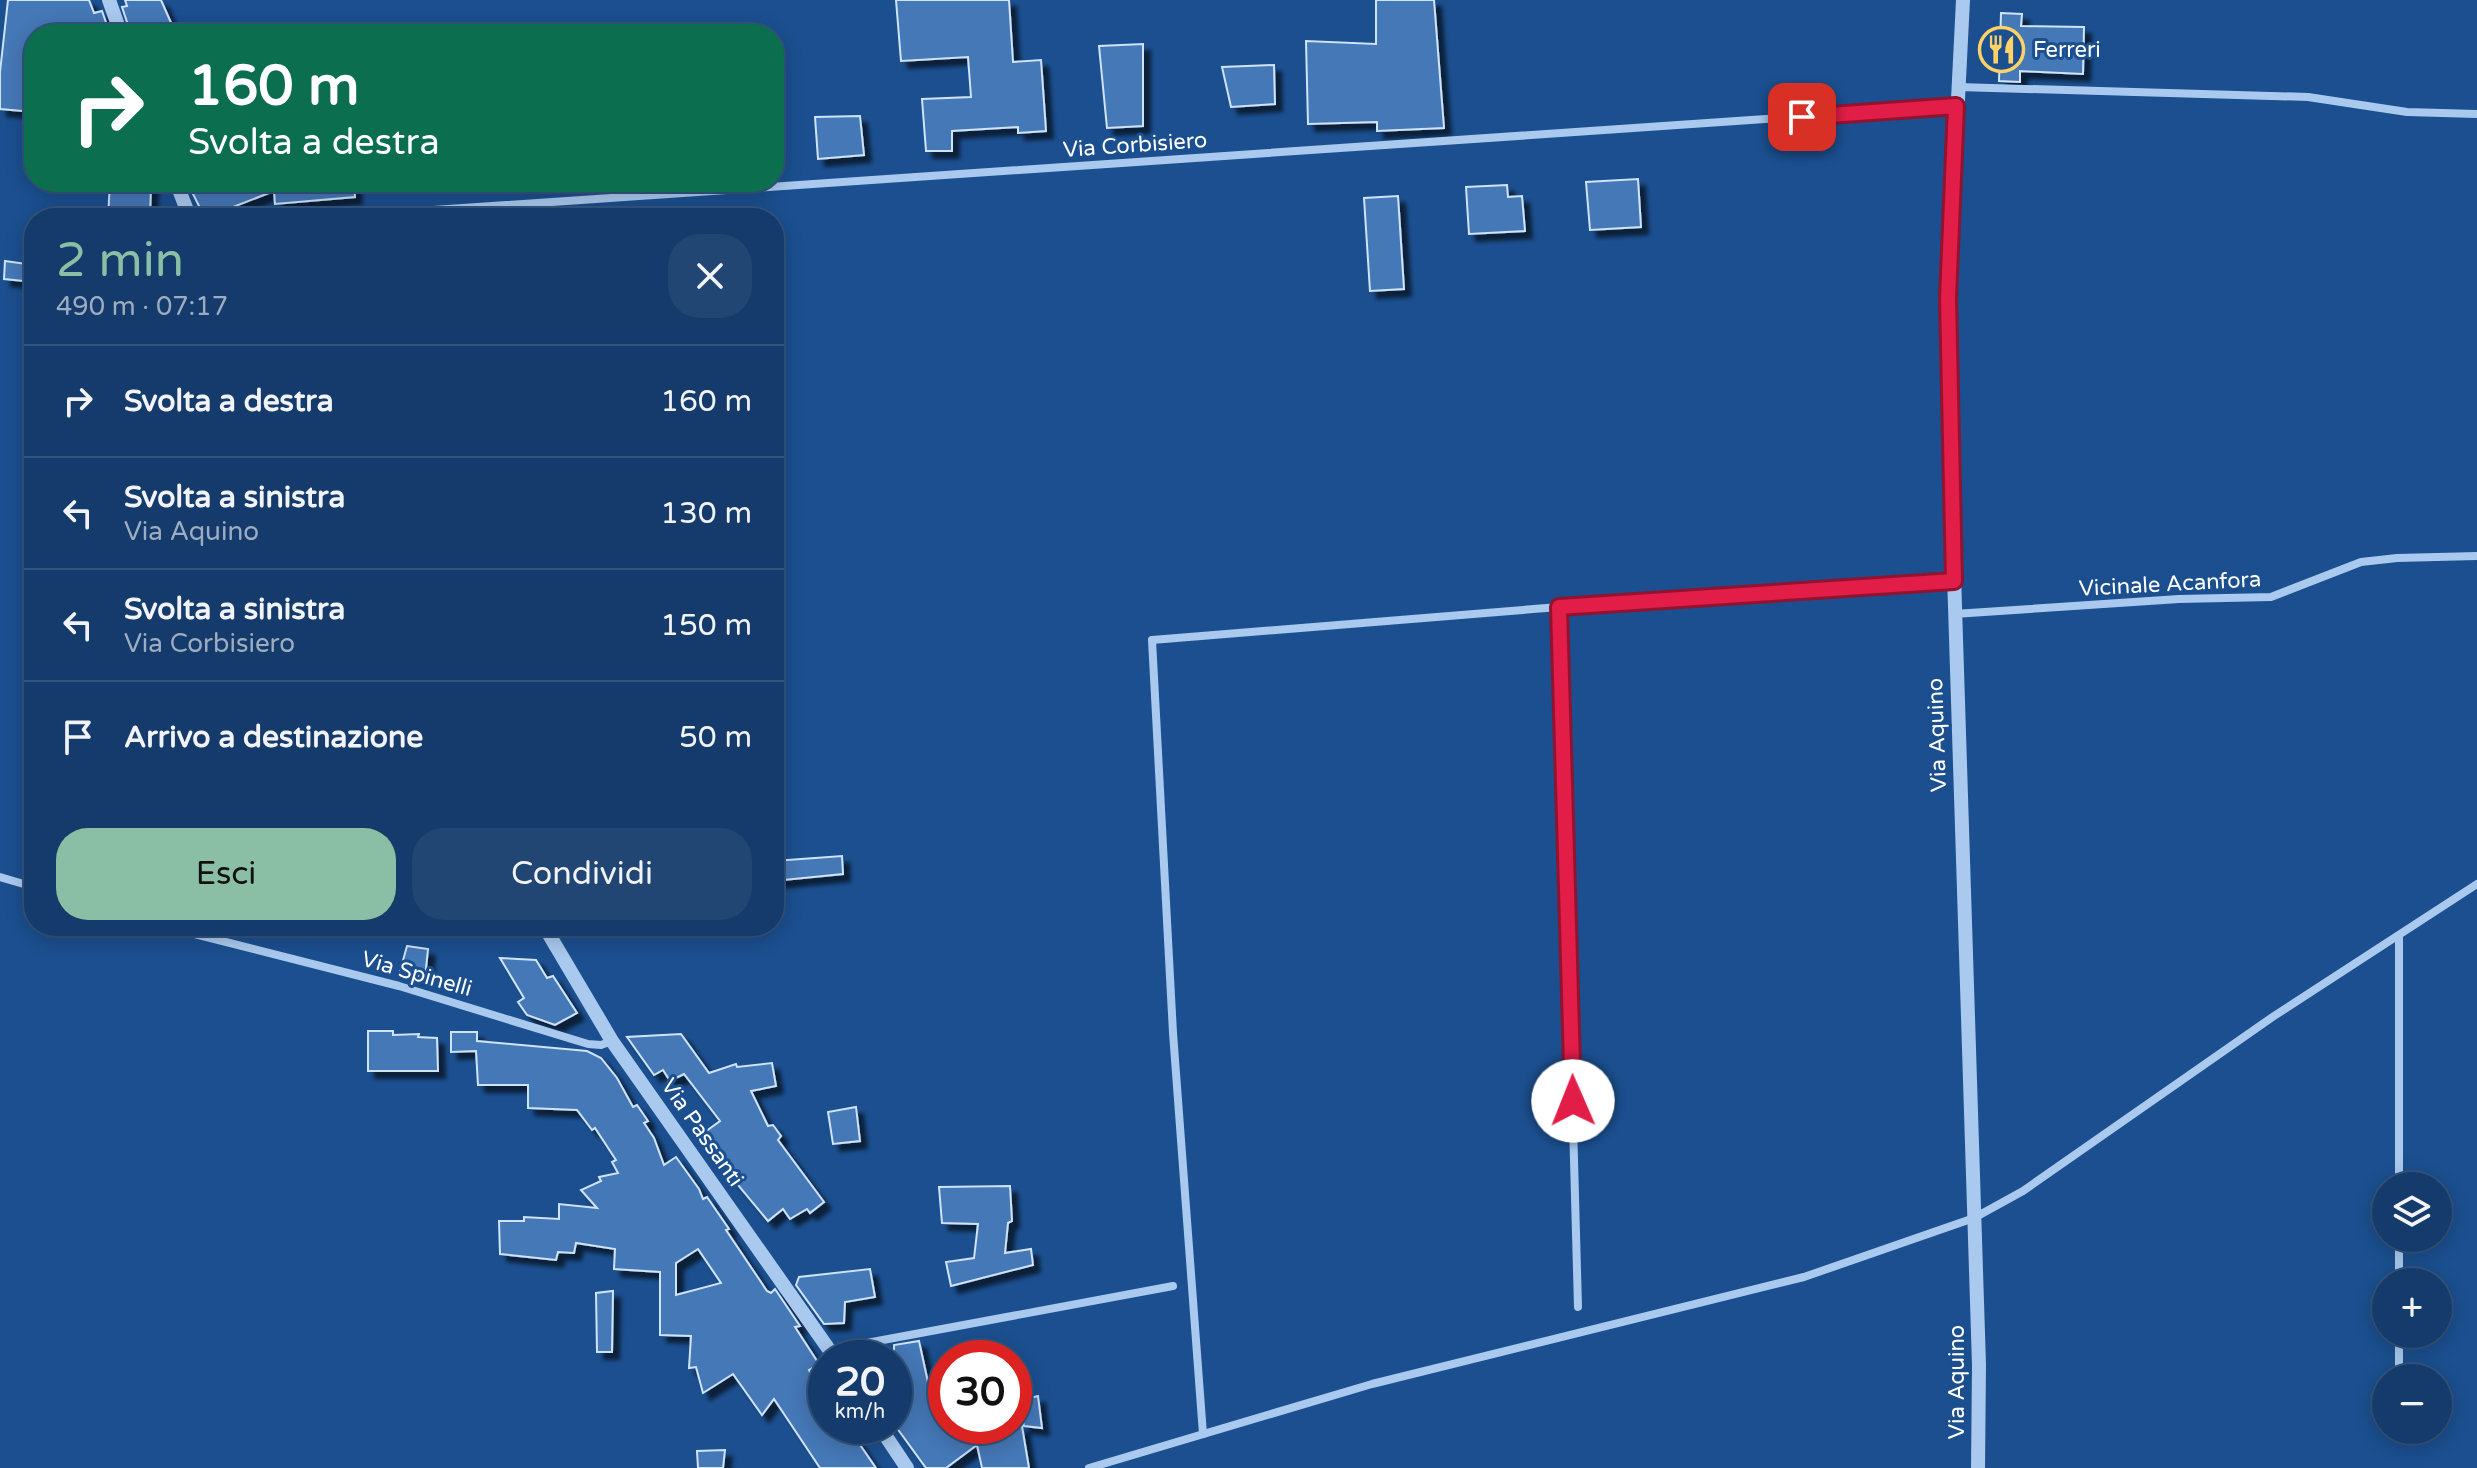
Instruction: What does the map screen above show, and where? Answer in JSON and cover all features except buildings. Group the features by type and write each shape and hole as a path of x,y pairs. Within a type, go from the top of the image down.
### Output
{"street":[{"path":"109,0 117,24"},
{"name":"Via Aquino","path":"1963,0 1948,298 1954,614 1979,1365 1978,1468"},
{"path":"1957,87 2308,97 2407,112 2477,114"},
{"name":"Via Corbisiero","path":"784,186 1956,106"},
{"name":"Via Corbisiero","path":"462,208 697,192"},
{"name":"Vicinale Acanfora","path":"1954,614 2179,599 2271,597 2361,562 2477,556"},
{"path":"1203,1434 1173,1033 1152,640 1559,607 1954,581"},
{"path":"1559,607 1578,1307"},
{"path":"0,877 24,884"},
{"path":"1089,1468 1372,1384 1804,1277 1974,1218 2023,1191 2274,1016 2477,884"},
{"name":"Via Spinelli","path":"202,936 399,986 588,1044 601,1045 612,1041"},
{"name":"Via Passanti","path":"550,936 612,1041 822,1340"},
{"path":"2399,936 2399,1172"},
{"path":"902,1340 1173,1286"},
{"path":"891,1444 907,1468"}],"place":[{"name":"Ferreri","path":"2002,49"}],"route":[{"path":"1573,1101 1559,607 1954,581 1948,298 1956,106 1802,117"}]}
